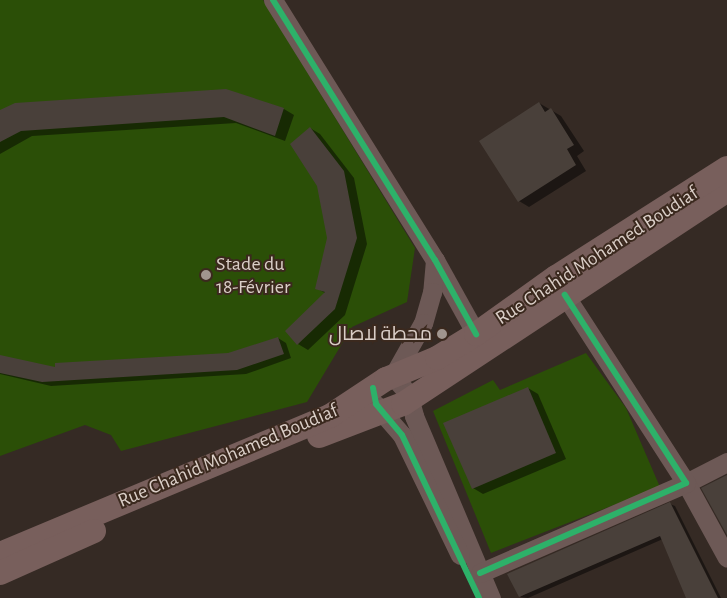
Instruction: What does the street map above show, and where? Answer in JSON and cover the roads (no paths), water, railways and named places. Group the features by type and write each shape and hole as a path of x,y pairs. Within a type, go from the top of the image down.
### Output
{"main road":[{"name":"Rue Chahid Mohamed Boudiaf","path":"0,554 330,416 393,376 428,362 476,334 556,277 727,168"},
{"name":"Rue Chahid Mohamed Boudiaf","path":"0,573 330,431 382,413 410,400 565,295 727,190"}],"street":[{"path":"273,0 435,260 476,334"},
{"path":"435,260 432,292 423,323 393,376 406,388 491,598"},
{"path":"565,295 686,483 727,558"},
{"path":"373,388 376,404 402,435 479,598"},
{"path":"480,573 686,483 727,462"}],"place":[{"name":"Stade du 18-Février","path":"206,275"},
{"name":"محطة لاصال","path":"442,334"}]}
